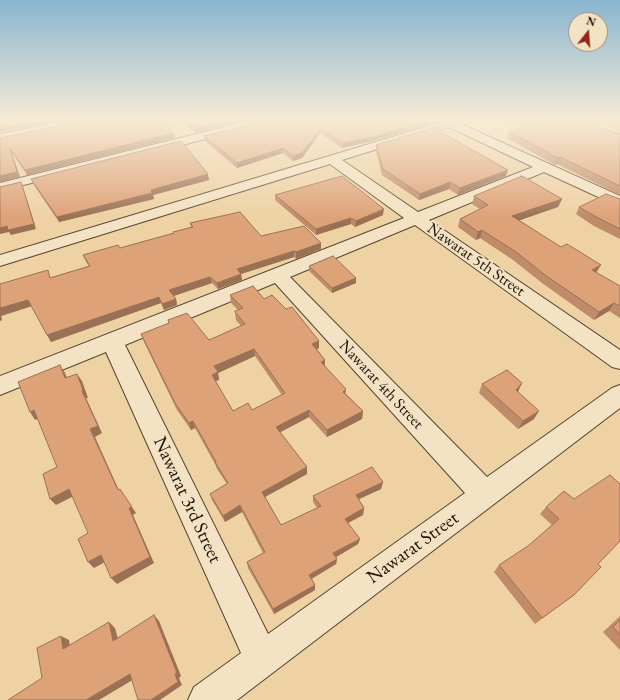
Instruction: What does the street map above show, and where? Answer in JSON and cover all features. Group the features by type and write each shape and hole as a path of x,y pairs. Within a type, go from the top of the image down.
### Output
{"street":[{"path":"0,187 136,153"},
{"path":"0,261 351,153"},
{"path":"516,153 620,202"},
{"name":"Nawarat 5th Street","path":"331,159 620,361"},
{"path":"0,386 546,167"},
{"name":"Nawarat 4th Street","path":"277,274 485,495"},
{"name":"Nawarat 3rd Street","path":"112,341 262,659"},
{"name":"Nawarat Street","path":"207,700 620,395"}],"building":[{"path":"0,153 11,153 17,172 0,176"},
{"path":"13,153 95,153 25,170"},
{"path":"135,153 191,153 208,174 151,190 152,193 57,217 31,179"},
{"path":"224,153 269,153 237,163"},
{"path":"289,153 302,153 302,153 293,156"},
{"path":"378,153 477,153 508,170 460,188 450,182 420,194 383,169"},
{"path":"548,153 620,153 620,186 560,157 558,158"},
{"path":"342,176 384,209 356,221 351,218 316,229 275,195"},
{"path":"522,176 562,199 512,216 561,247 567,244 601,265 592,270 620,286 620,306 614,303 599,312 545,275 516,252 482,230 478,232 460,219 488,205 474,196"},
{"path":"21,182 34,224 8,230 7,226 0,228 0,187"},
{"path":"606,194 620,199 620,229 579,207"},
{"path":"240,212 261,236 304,226 321,243 296,252 294,251 237,269 241,274 217,283 210,277 169,290 176,299 162,304 159,297 47,335 28,300 0,308 0,284 48,270 50,278 90,266 83,255 118,245 120,248 193,227 190,223"},
{"path":"333,256 356,278 332,288 309,266"},
{"path":"253,286 264,299 272,295 286,309 292,307 319,341 312,344 325,360 321,362 346,389 343,392 363,411 327,430 309,410 276,427 307,467 262,492 281,525 321,506 313,496 372,467 383,482 356,495 364,508 345,519 360,539 333,553 337,559 309,575 315,585 273,609 247,562 265,552 240,505 223,516 210,494 228,483 193,421 189,423 175,403 141,334 169,323 168,320 187,313 209,340 245,324 235,312 243,308 230,295","holes":["254,349 285,393 252,410 248,403 233,411 212,375 218,372 214,366"]},
{"path":"60,365 65,378 77,374 83,390 82,391 98,426 90,429 118,490 120,489 132,507 129,508 150,557 111,578 101,555 88,562 78,539 88,533 69,489 50,499 43,474 57,467 34,410 30,412 18,382"},
{"path":"507,370 522,383 516,390 539,411 523,421 482,384"},
{"path":"610,475 620,484 620,541 598,564 601,567 574,595 542,618 499,565 528,546 559,519 546,507 564,491 574,499"},
{"path":"154,615 177,673 175,674 178,682 151,700 138,700 130,674 86,700 8,700 42,678 37,648 61,636 63,649 109,622 113,641"},
{"path":"620,620 620,635 613,627"}]}
